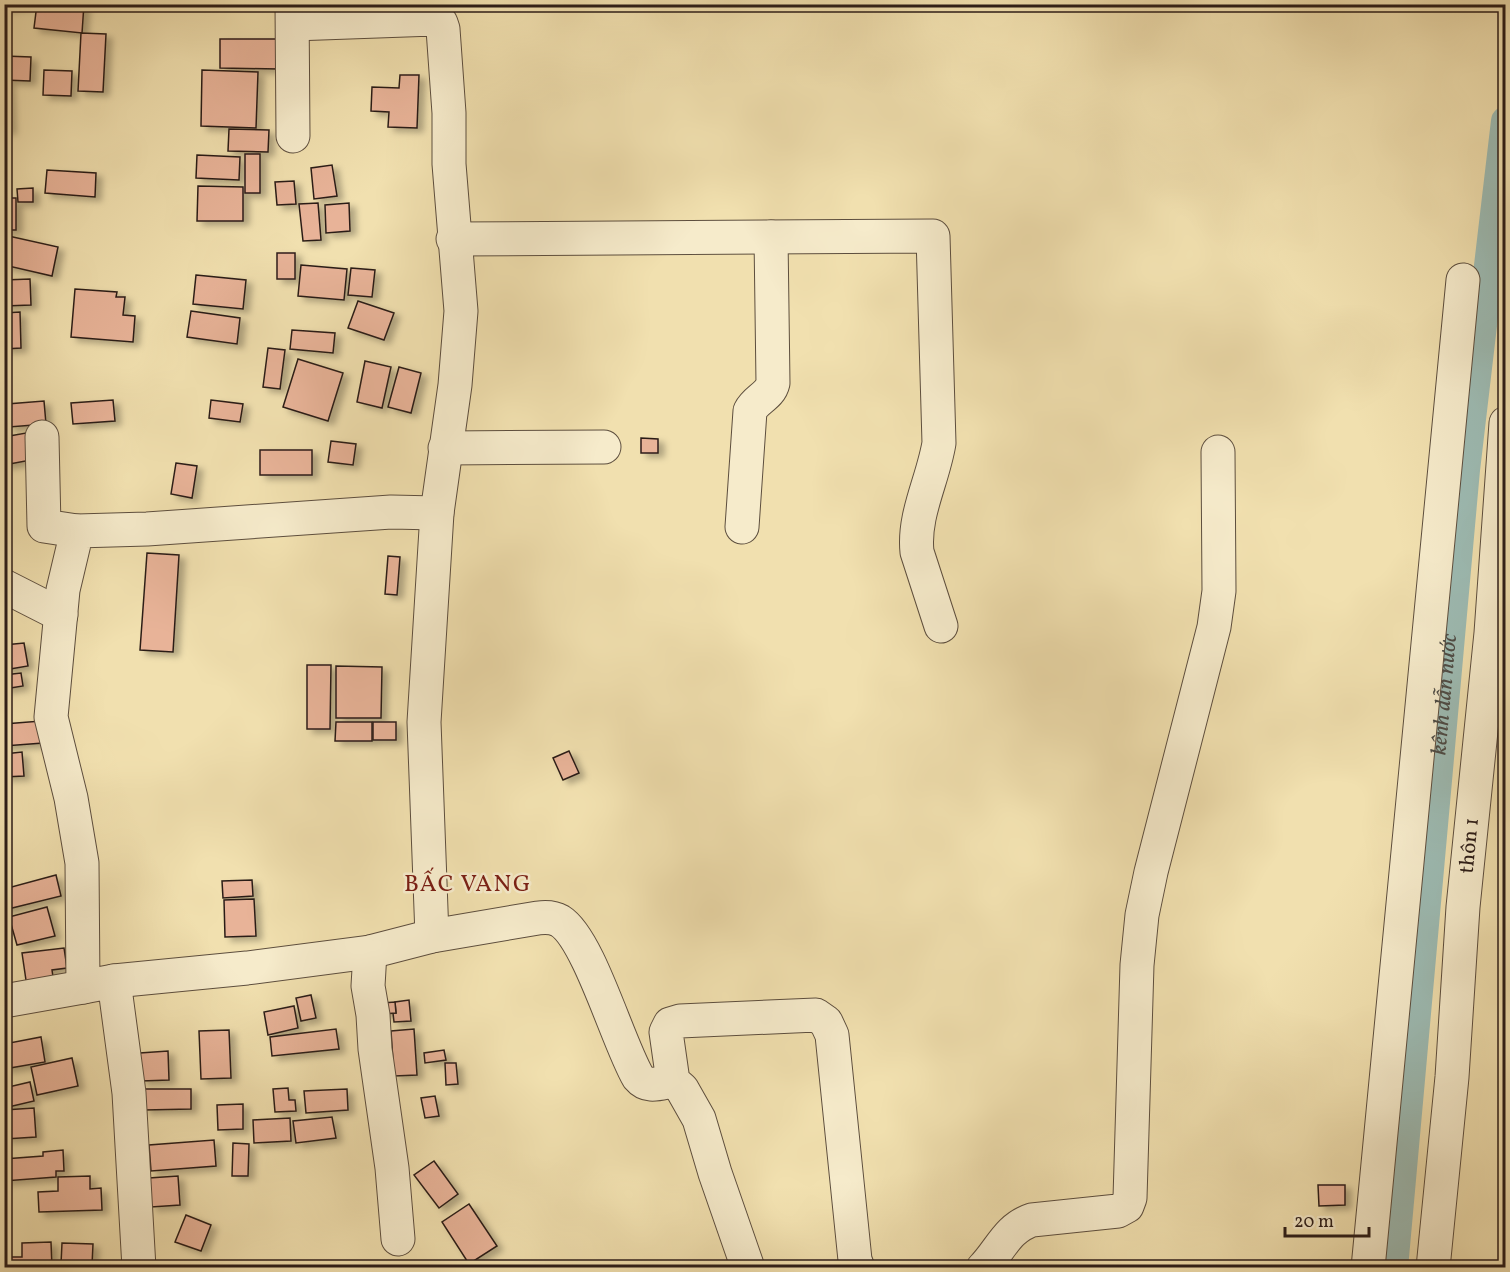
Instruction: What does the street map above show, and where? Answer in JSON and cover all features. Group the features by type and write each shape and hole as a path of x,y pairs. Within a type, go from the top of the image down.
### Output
{"lane":[{"path":"293,136 292,14 434,19 441,23 449,113 453,239 461,310 455,385 437,513 424,722 432,936"},
{"path":"453,239 933,236 939,444 936,463 916,527 915,540 941,626"},
{"path":"742,527 750,411 753,404 772,389 773,383 771,237"},
{"path":"1368,1268 1463,280"},
{"name":"thôn 1","path":"1433,1268 1452,1077 1463,907 1491,633 1506,423"},
{"path":"42,437 44,526 77,531 147,529 391,512 437,513"},
{"path":"445,448 604,447"},
{"path":"983,1268 1012,1230 1022,1223 1118,1211 1127,1206 1130,1198 1137,964 1142,915 1214,627 1219,591 1218,452"},
{"path":"77,531 68,567 61,615 51,717 71,798 82,863 83,987"},
{"path":"4,586 61,615"},
{"path":"4,1001 114,981 269,966 370,952 432,936 538,918 553,918 561,922 583,951 638,1077 642,1082 651,1085 674,1081"},
{"path":"370,952 368,986 380,1094 392,1168 398,1239"},
{"path":"114,981 129,1093 139,1268"},
{"path":"748,1268 699,1119 682,1089 674,1081 666,1032 670,1024 680,1021 816,1015 826,1022 832,1035 855,1260 858,1268"}],"building":[{"path":"4,4 27,4 27,5 4,8"},
{"path":"37,4 84,4 82,33 34,28"},
{"path":"81,33 106,34 103,92 78,91"},
{"path":"220,39 279,39 279,69 220,68"},
{"path":"4,56 31,57 30,81 4,80"},
{"path":"44,70 72,71 71,96 43,95"},
{"path":"202,70 258,72 256,128 201,126"},
{"path":"400,75 419,75 417,128 388,127 389,112 371,111 372,87 399,88"},
{"path":"8,81 10,130 4,130 4,82"},
{"path":"229,129 269,130 268,152 228,151"},
{"path":"245,154 260,154 260,193 245,193"},
{"path":"197,155 240,157 239,180 196,178"},
{"path":"332,165 337,196 314,199 311,168"},
{"path":"47,170 96,173 95,197 45,193"},
{"path":"294,181 296,204 277,205 275,182"},
{"path":"198,186 243,187 243,221 197,221"},
{"path":"33,188 33,202 18,202 17,189"},
{"path":"4,198 16,198 16,230 4,230"},
{"path":"318,203 321,240 303,241 299,204"},
{"path":"349,203 350,231 326,233 325,205"},
{"path":"4,235 58,247 52,276 4,265"},
{"path":"277,253 295,253 295,279 277,279"},
{"path":"301,265 347,269 344,300 298,296"},
{"path":"351,268 375,270 372,297 348,295"},
{"path":"196,275 246,280 243,309 193,304"},
{"path":"30,279 31,305 4,306 4,280"},
{"path":"75,289 117,292 116,297 125,297 123,315 135,316 133,342 71,337"},
{"path":"358,301 394,313 384,340 348,328"},
{"path":"191,311 240,318 237,344 187,337"},
{"path":"20,312 21,348 4,349 4,313"},
{"path":"292,330 335,333 333,353 290,349"},
{"path":"268,348 285,350 280,389 263,387"},
{"path":"298,359 343,373 328,421 283,407"},
{"path":"365,361 391,367 382,408 357,402"},
{"path":"399,367 421,373 411,413 388,407"},
{"path":"113,400 115,421 73,424 71,403"},
{"path":"211,400 243,404 240,422 209,418"},
{"path":"44,401 46,424 9,427 7,404"},
{"path":"26,433 31,460 4,465 4,437"},
{"path":"641,438 658,439 658,453 641,453"},
{"path":"331,441 356,444 353,465 328,462"},
{"path":"260,450 312,450 312,475 260,475"},
{"path":"176,463 197,466 192,498 171,494"},
{"path":"147,553 179,555 173,652 140,650"},
{"path":"388,556 400,557 397,595 385,594"},
{"path":"24,643 28,666 4,670 4,645"},
{"path":"307,665 331,665 330,729 307,729"},
{"path":"336,666 382,667 381,718 336,718"},
{"path":"21,673 23,686 4,689 4,675"},
{"path":"41,721 43,743 4,746 4,724"},
{"path":"336,722 372,722 372,741 335,741"},
{"path":"373,722 396,722 396,740 373,740"},
{"path":"569,751 579,773 563,780 553,758"},
{"path":"22,752 24,776 4,777 4,754"},
{"path":"56,875 61,896 4,910 4,889"},
{"path":"252,880 253,896 223,898 222,881"},
{"path":"254,899 256,936 225,937 224,900"},
{"path":"47,907 55,936 17,945 9,917"},
{"path":"64,948 67,968 52,970 54,984 27,987 22,953"},
{"path":"311,995 316,1018 301,1021 296,998"},
{"path":"409,1000 411,1021 394,1022 395,1002"},
{"path":"395,1002 396,1013 382,1014 382,1003"},
{"path":"294,1006 298,1028 268,1035 264,1012"},
{"path":"336,1029 339,1049 272,1056 270,1037"},
{"path":"414,1029 417,1075 394,1076 391,1031"},
{"path":"229,1030 231,1078 201,1079 199,1031"},
{"path":"41,1037 45,1062 4,1069 4,1044"},
{"path":"444,1050 446,1060 425,1063 424,1053"},
{"path":"168,1051 169,1080 141,1081 140,1053"},
{"path":"72,1058 78,1086 37,1095 31,1067"},
{"path":"445,1063 456,1063 458,1084 446,1085"},
{"path":"30,1082 34,1101 4,1108 4,1088"},
{"path":"288,1088 289,1100 295,1100 296,1111 275,1112 273,1089"},
{"path":"144,1089 191,1089 191,1109 144,1110"},
{"path":"347,1089 348,1110 306,1113 304,1091"},
{"path":"435,1096 439,1116 425,1118 421,1098"},
{"path":"243,1104 243,1129 218,1130 217,1105"},
{"path":"34,1108 36,1137 5,1139 4,1110"},
{"path":"332,1117 336,1138 296,1143 293,1121"},
{"path":"290,1118 291,1141 254,1143 253,1120"},
{"path":"214,1140 216,1166 151,1171 149,1145"},
{"path":"233,1143 249,1144 248,1176 232,1176"},
{"path":"63,1150 64,1171 56,1171 56,1177 4,1181 4,1159 43,1156 43,1152"},
{"path":"434,1161 458,1194 439,1208 414,1175"},
{"path":"90,1176 90,1189 101,1188 102,1210 39,1212 38,1192 58,1191 58,1177"},
{"path":"178,1176 180,1205 151,1207 149,1178"},
{"path":"1318,1185 1345,1185 1345,1205 1319,1206"},
{"path":"469,1204 497,1246 469,1264 442,1222"},
{"path":"186,1215 211,1225 201,1251 175,1242"},
{"path":"51,1242 52,1268 4,1268 4,1257 22,1257 22,1243"},
{"path":"62,1243 93,1244 92,1265 61,1264"}],"waterway":[{"name":"kênh dẫn nước","path":"1393,1268 1465,470 1506,121"}],"district":[{"name":"BẤC VANG","path":"468,885"}]}
